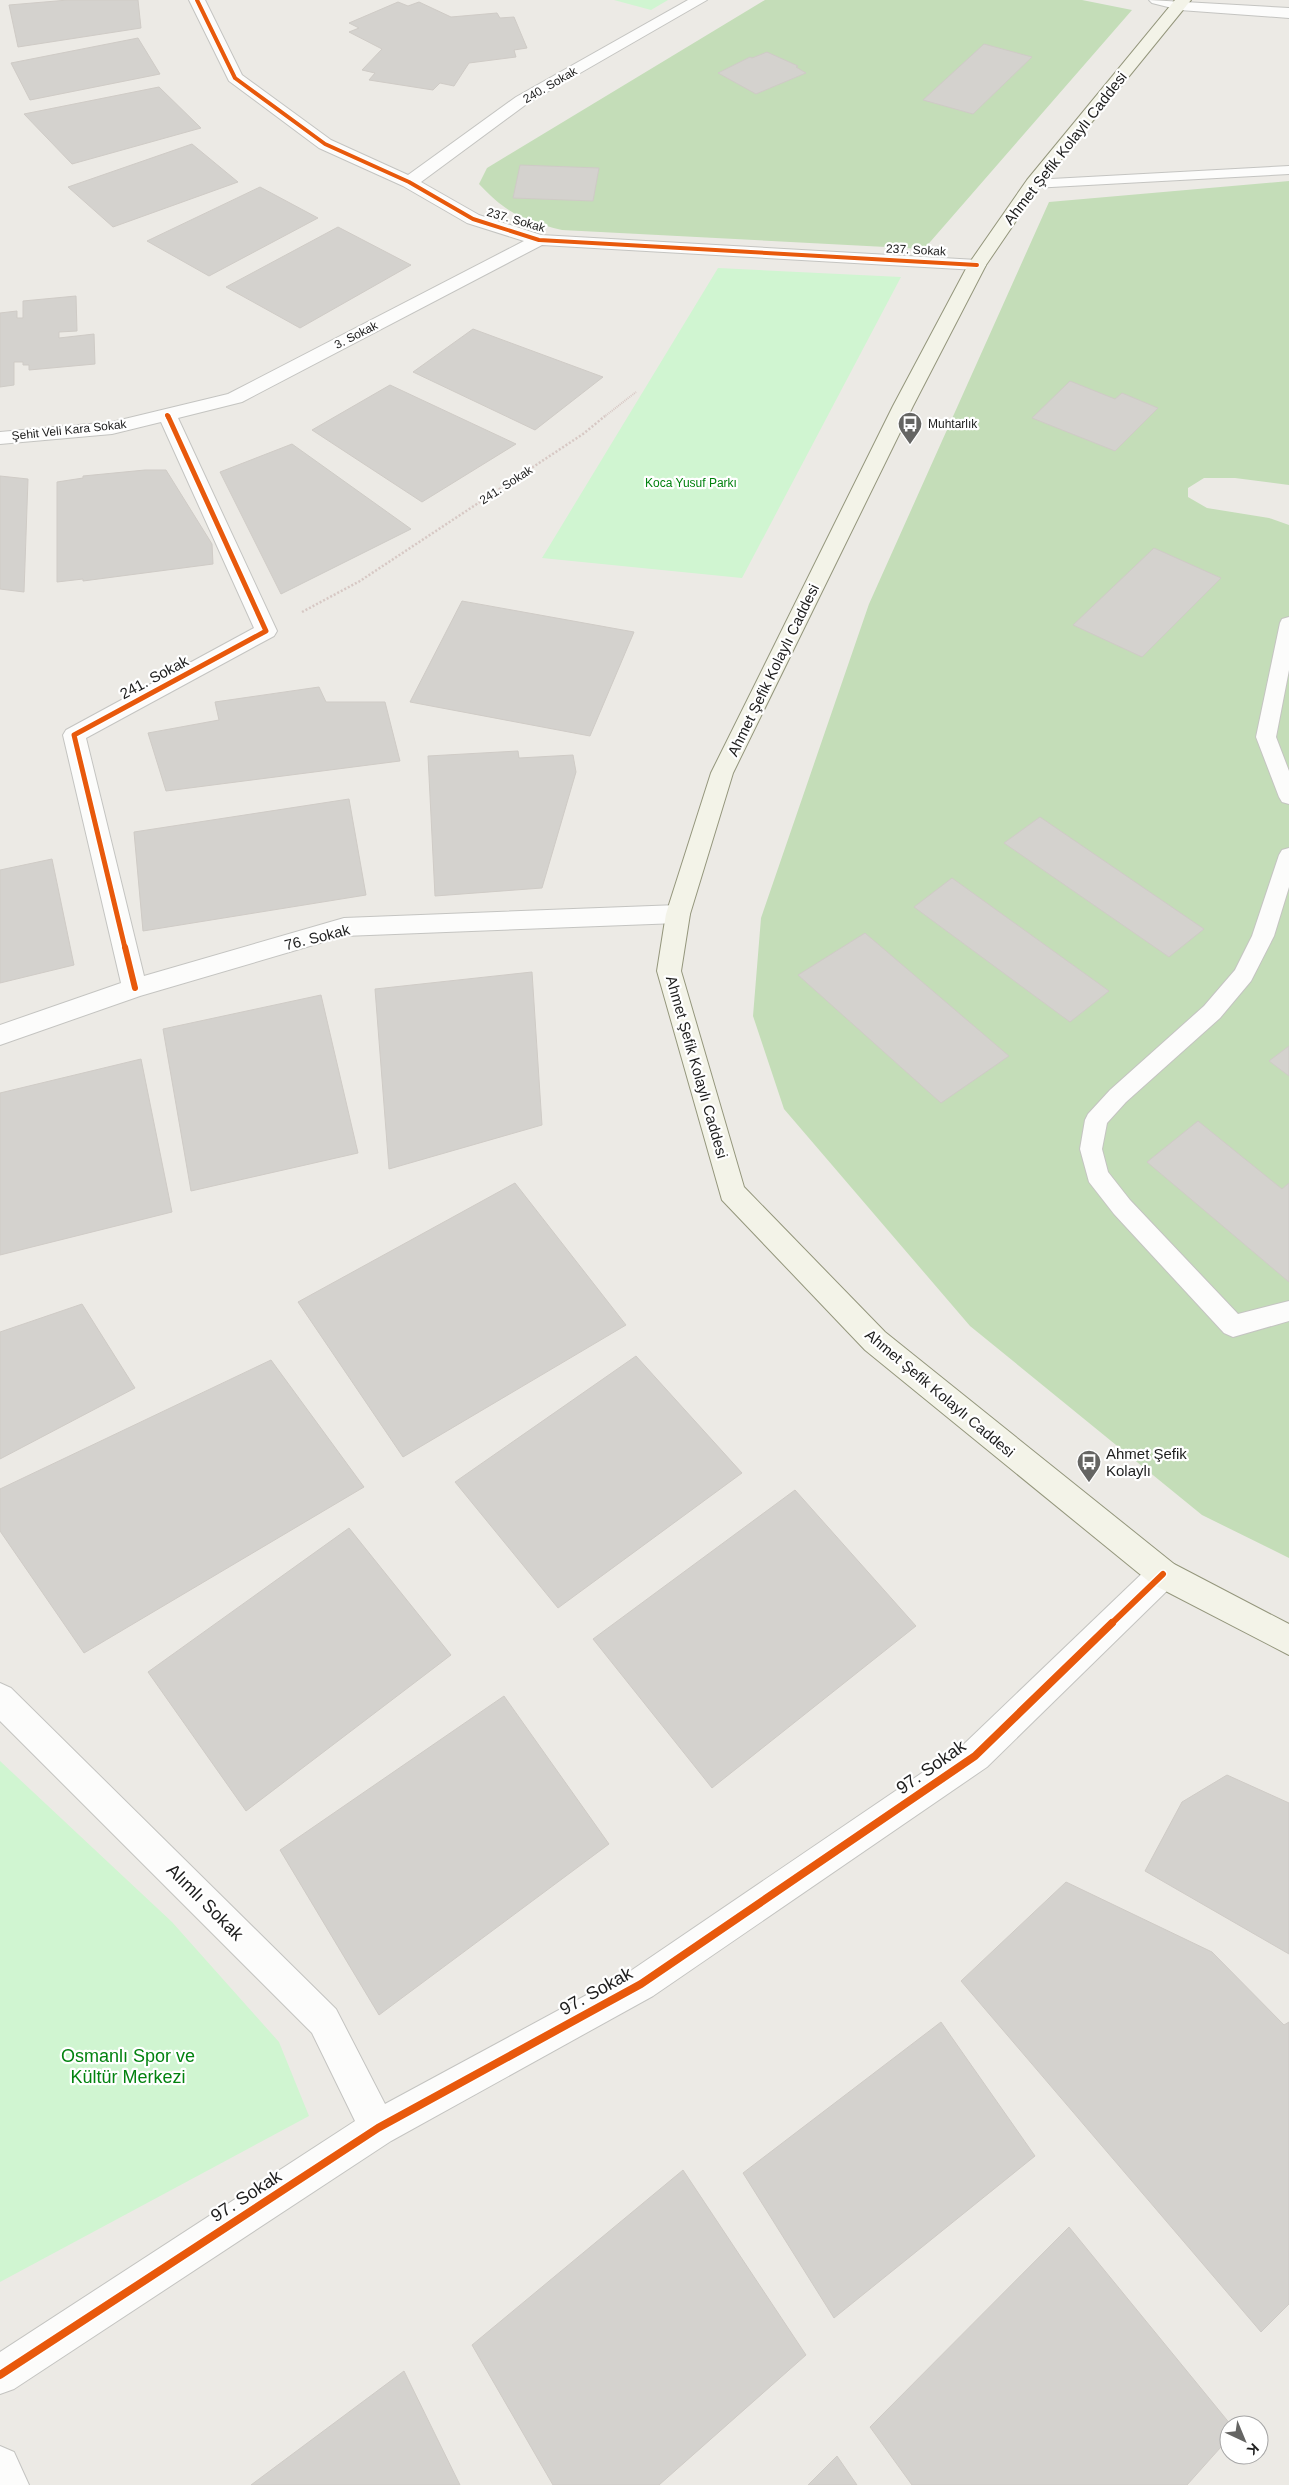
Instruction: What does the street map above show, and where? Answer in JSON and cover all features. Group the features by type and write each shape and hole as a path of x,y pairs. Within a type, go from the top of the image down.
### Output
{"main road":[{"name":"Ahmet Şefik Kolaylı Caddesi","path":"1174,2 1034,184 977,264 903,406 722,773 678,914 668,971 732,1192 875,1341 1163,1574 1289,1640"}],"street":[{"name":"237. Sokak","path":"197,0 235,78 325,144 410,182 473,219 540,240 977,264"},
{"name":"240. Sokak","path":"410,182 522,100 699,0"},
{"path":"1174,2 1289,13"},
{"name":"3. Sokak","path":"167,415 235,398 540,240"},
{"path":"167,415 266,631"},
{"name":"Şehit Veli Kara Sokak","path":"0,438 112,428 167,415"},
{"name":"241. Sokak","path":"135,988 74,735 266,631"},
{"name":"76. Sokak","path":"0,1035 135,988 344,927 678,914"},
{"name":"97. Sokak","path":"0,2375 378,2128 641,1984 975,1756 1163,1574"},
{"name":"Alımlı Sokak","path":"0,1699 324,2021 378,2128"},
{"path":"0,2466 9,2485"}],"lane":[{"path":"1034,184 1289,170"},
{"path":"1289,623 1266,737 1289,797"},
{"path":"1289,855 1263,936 1243,975 1212,1012 1118,1096 1096,1120 1091,1149 1097,1175 1122,1207 1233,1326 1289,1311"}],"green space":[{"path":"614,0 668,0 651,10"},
{"path":"765,0 1082,0 1132,10 924,249 562,230 516,215 498,202 479,184 487,168"},
{"path":"1289,181 1289,485 1235,478 1204,478 1188,488 1188,497 1207,508 1269,518 1289,525 1289,1558 1202,1515 970,1326 784,1109 753,1016 761,918 869,604 1049,202"},
{"name":"Koca Yusuf Parkı","path":"718,268 901,277 742,578 542,558"},
{"name":"Osmanlı Spor ve Kültür Merkezi","path":"0,1761 172,1922 279,2042 309,2116 0,2282"}],"building":[{"path":"68,0 138,0 141,28 18,47 9,5"},
{"path":"398,2 408,6 419,2 451,17 497,13 500,18 514,17 527,48 514,50 516,57 469,63 454,86 440,83 433,90 369,80 375,73 362,70 382,49 349,32 359,28 349,23"},
{"path":"138,38 160,74 30,100 11,63"},
{"path":"984,44 1032,57 973,114 923,100"},
{"path":"767,52 798,66 796,67 806,73 756,94 718,73 750,57 752,58"},
{"path":"159,87 201,128 72,164 24,114"},
{"path":"192,144 238,182 113,227 68,187"},
{"path":"520,165 599,168 593,201 513,198"},
{"path":"260,187 318,218 209,276 147,241"},
{"path":"338,227 411,265 300,328 226,287"},
{"path":"76,296 77,331 59,332 59,338 94,334 95,364 29,370 29,365 23,365 23,362 14,362 14,385 0,387 0,313 17,311 17,318 23,318 23,301"},
{"path":"473,329 603,377 535,430 413,372"},
{"path":"1070,381 1115,399 1122,393 1158,408 1115,451 1032,418"},
{"path":"390,385 516,444 422,502 312,430"},
{"path":"292,444 411,529 281,594 220,472"},
{"path":"145,470 166,470 212,544 213,564 83,581 83,579 57,582 57,482 83,478 83,476"},
{"path":"0,476 28,479 24,592 0,589"},
{"path":"1154,548 1221,578 1142,657 1073,625"},
{"path":"462,601 634,632 590,736 410,702"},
{"path":"319,687 326,702 385,702 400,761 166,791 148,733 219,720 215,702"},
{"path":"518,751 519,758 573,755 576,772 542,888 435,896 428,756"},
{"path":"349,799 366,895 143,931 134,832"},
{"path":"1040,817 1204,929 1169,957 1004,843"},
{"path":"52,859 74,965 0,983 0,870"},
{"path":"952,878 1109,991 1070,1022 914,907"},
{"path":"865,933 1009,1056 941,1103 798,975"},
{"path":"532,972 542,1125 389,1169 375,989"},
{"path":"321,995 358,1153 191,1191 163,1029"},
{"path":"1289,1046 1289,1076 1269,1061"},
{"path":"141,1059 172,1212 0,1255 0,1093"},
{"path":"1198,1121 1282,1189 1289,1183 1289,1282 1147,1162"},
{"path":"515,1183 626,1325 403,1457 298,1302"},
{"path":"82,1304 135,1388 0,1459 0,1332"},
{"path":"636,1356 742,1473 558,1608 455,1482"},
{"path":"271,1360 364,1487 84,1653 0,1531 0,1489"},
{"path":"795,1490 916,1626 712,1788 593,1639"},
{"path":"349,1528 451,1655 246,1811 148,1672"},
{"path":"504,1696 609,1844 379,2015 280,1850"},
{"path":"1227,1775 1289,1803 1289,1954 1145,1871 1182,1802"},
{"path":"1066,1882 1212,1952 1284,2025 1289,2022 1289,2304 1261,2332 961,1981"},
{"path":"941,2022 1035,2156 834,2318 743,2173"},
{"path":"683,2170 806,2355 659,2485 553,2485 472,2345"},
{"path":"1069,2227 1223,2415 1219,2415 1219,2449 1187,2485 912,2485 870,2427"},
{"path":"404,2371 460,2485 251,2485"},
{"path":"837,2456 857,2485 808,2485"}],"cycle path":[{"path":"197,0 235,78 325,144 409,182 473,219 539,240 977,265"},
{"path":"135,988 74,735 266,631 167,415"},
{"path":"0,2375 378,2128 641,1984 975,1756 1163,1574"}],"place":[{"name":"Muhtarlık","path":"910,445"},
{"name":"Ahmet Şefik Kolaylı","path":"1089,1483"}]}
